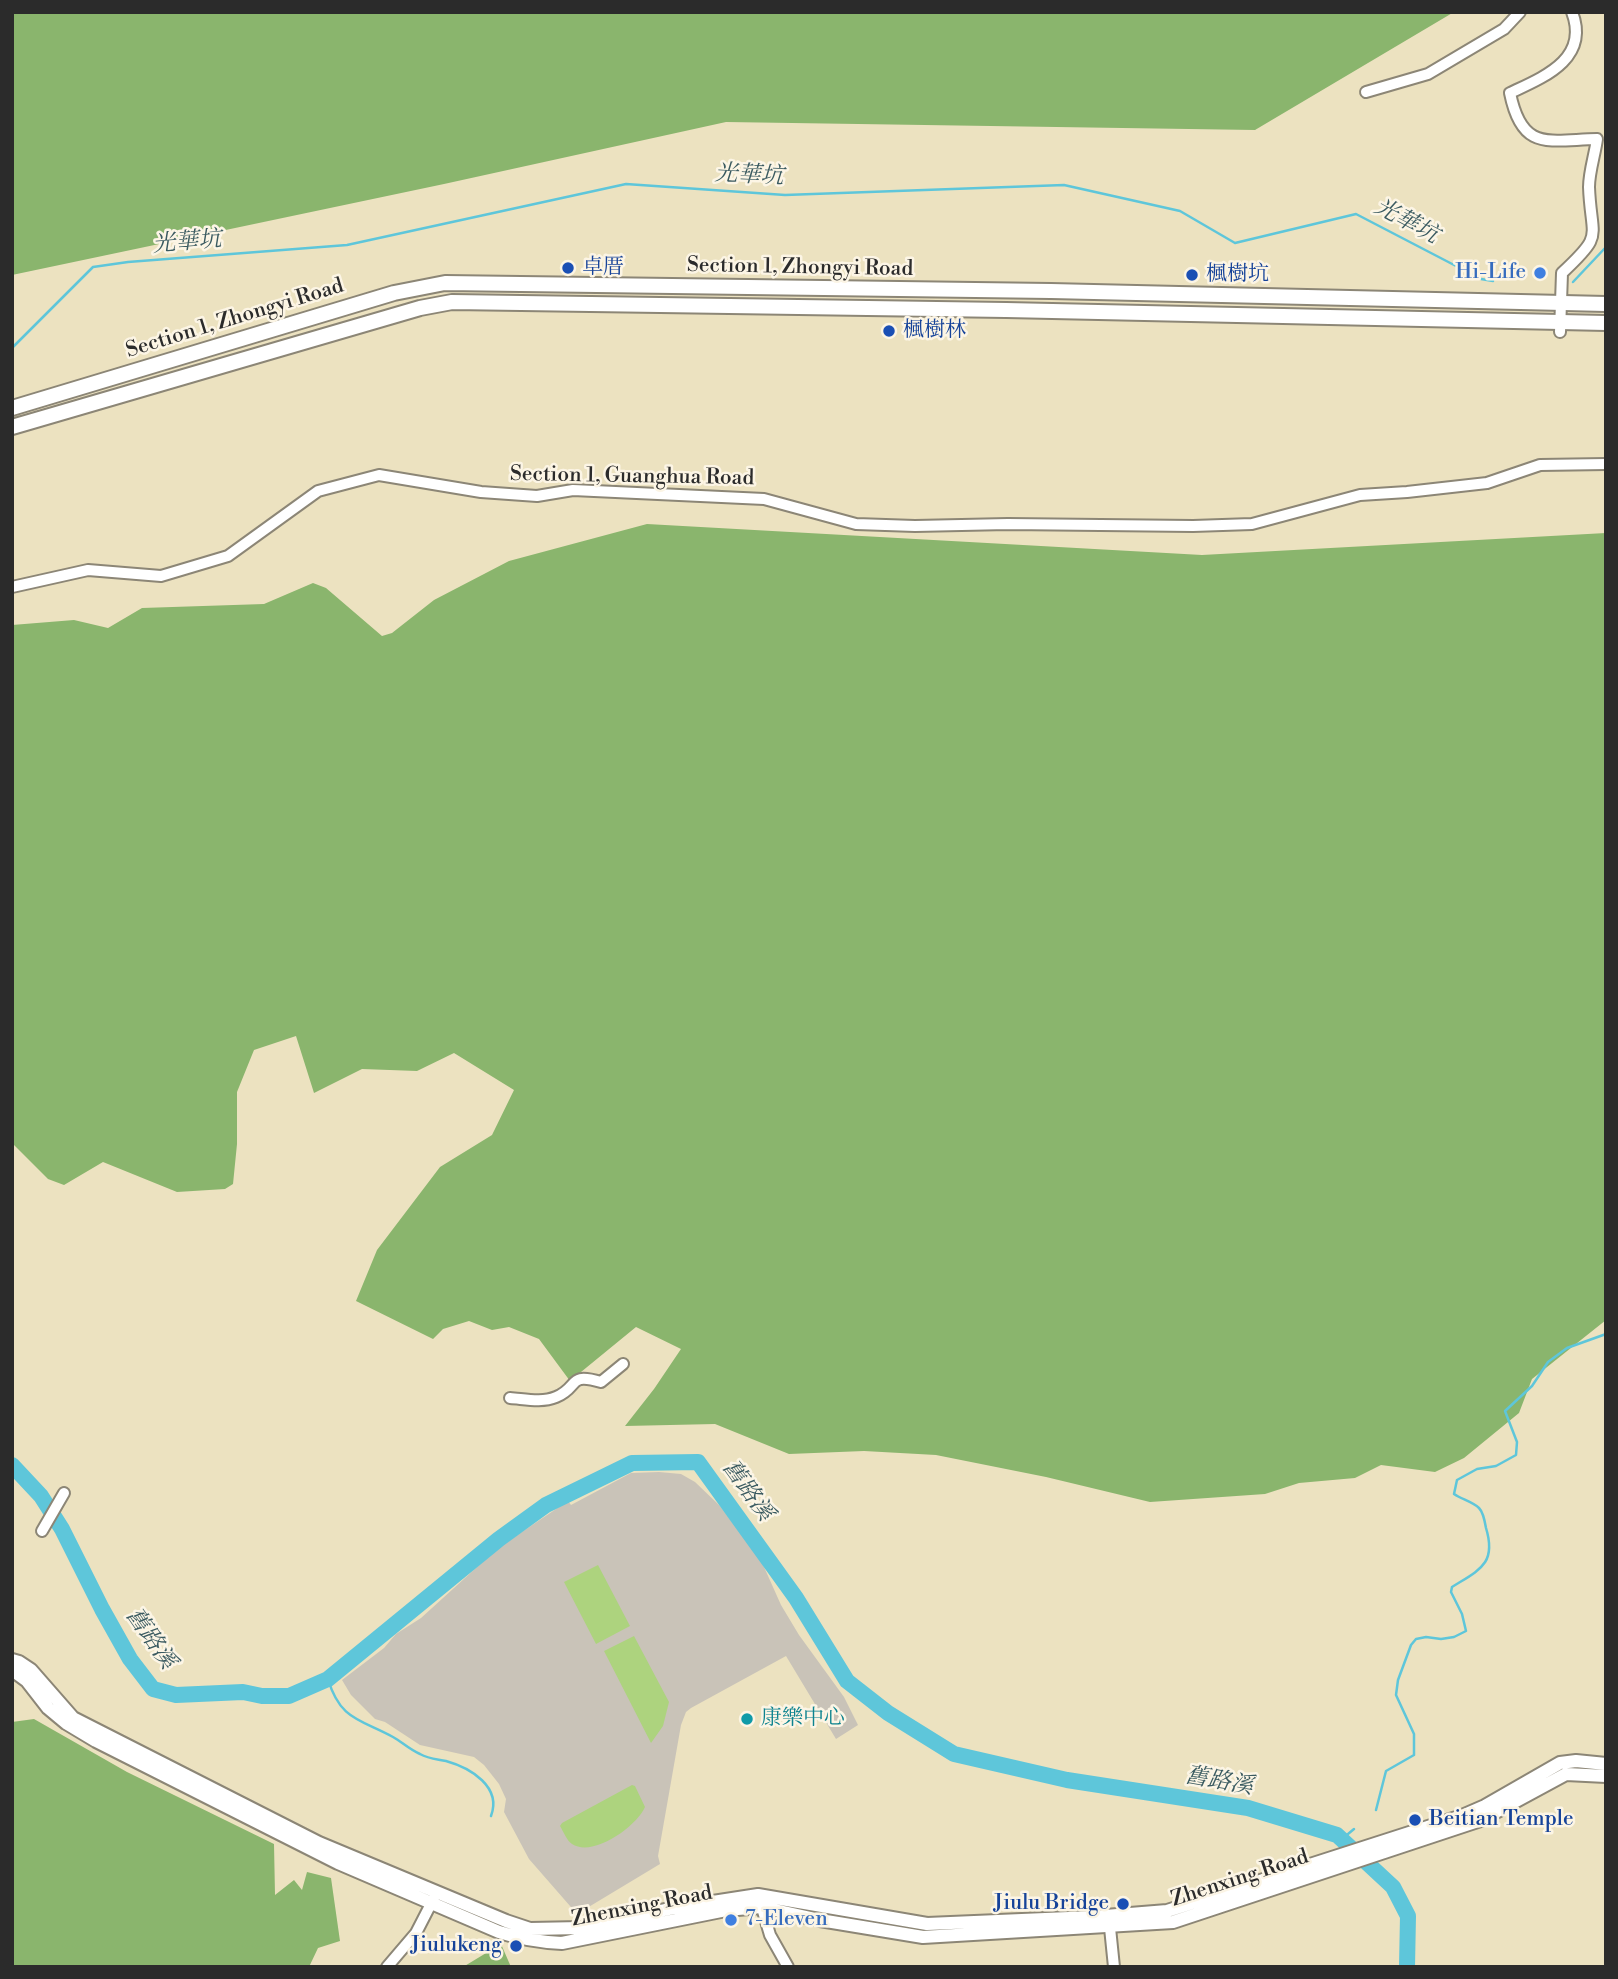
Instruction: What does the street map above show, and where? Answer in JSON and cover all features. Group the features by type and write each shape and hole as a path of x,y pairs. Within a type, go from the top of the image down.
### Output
{"main road":[{"name":"Section 1, Zhongyi Road","path":"12,408 238,335 394,293 444,283 1251,291 1606,304"},
{"path":"915,286 915,313"},
{"path":"1250,320 1251,291"},
{"name":"Section 1, Zhongyi Road","path":"12,427 246,363 420,308 452,302 1560,328 1606,323"},
{"path":"238,335 246,363"}],"street":[{"path":"1366,92 1428,74 1504,29 1520,12"},
{"path":"1560,328 1562,273 1585,252 1594,234 1589,186 1602,139 1535,138 1526,132 1514,113 1510,93 1551,73 1568,57 1577,25 1572,12"},
{"name":"Section 1, Guanghua Road","path":"12,587 88,570 161,576 228,556 318,491 379,475 481,492 537,496 573,491 764,499 856,524 1193,526 1252,524 1360,495 1487,483 1540,464 1606,464"},
{"path":"510,1398 542,1401 558,1396 577,1379 585,1377 601,1382 623,1364"},
{"path":"42,1531 64,1493"},
{"name":"Zhenxing Road","path":"12,1660 31,1670 73,1718 319,1843 435,1897"},
{"name":"Zhenxing Road","path":"12,1670 27,1681 48,1708 66,1723 96,1741 304,1846 435,1897 530,1929 581,1928 687,1906 760,1901 927,1924 1173,1922 1340,1867 1372,1850"},
{"path":"1372,1850 1485,1806 1560,1763 1576,1761 1606,1764"},
{"path":"1372,1850 1481,1820 1566,1774 1606,1776"},
{"name":"Zhenxing Road","path":"1109,1921 1167,1911 1324,1860 1372,1850"},
{"path":"387,1967 416,1933 435,1897"},
{"path":"760,1901 771,1935 788,1967"},
{"path":"1109,1921 1114,1967"}],"shaded area":[{"path":"631,1473 681,1474 695,1482 719,1505 760,1558 781,1605 844,1697 858,1725 836,1739 786,1656 691,1708 686,1712 681,1725 658,1856 660,1864 577,1914 529,1859 504,1812 506,1799 499,1784 484,1765 474,1757 420,1745 385,1722 375,1719 351,1695 342,1680 384,1648 396,1634 421,1618 498,1548 568,1501 571,1505"}],"green space":[{"path":"12,12 1454,12 1255,130 726,122 12,275"},
{"path":"647,524 1202,555 1606,533 1606,1320 1532,1379 1519,1413 1464,1458 1435,1472 1381,1465 1355,1478 1299,1483 1265,1494 1150,1502 1046,1477 936,1455 864,1451 789,1454 715,1424 625,1426 681,1349 636,1327 570,1381 539,1339 509,1327 492,1330 469,1321 443,1329 433,1339 356,1301 377,1250 440,1167 492,1135 514,1090 454,1053 417,1071 362,1069 314,1093 296,1036 254,1050 237,1092 237,1144 233,1184 225,1189 177,1192 103,1162 64,1185 48,1179 12,1143 12,625 74,620 108,628 142,608 264,604 313,583 326,588 382,636 392,633 434,600 509,561"},
{"path":"598,1565 630,1626 596,1644 564,1582"},
{"path":"634,1636 669,1702 663,1726 651,1743 604,1651"},
{"path":"34,1719 127,1772 274,1844 275,1895 294,1880 302,1890 307,1872 331,1878 340,1941 318,1948 309,1967 12,1967 12,1722"},
{"path":"632,1785 645,1807 633,1823 613,1838 591,1847 570,1843 560,1826 562,1823"},
{"path":"501,1944 511,1967 463,1967"}],"waterway":[{"name":"光華坑","path":"12,348 93,267 347,245 626,184 785,195 1064,185 1180,211 1235,243 1356,214 1481,279 1493,281"},
{"name":"光華坑","path":"1573,282 1606,247"},
{"path":"1376,1810 1386,1771 1414,1755 1414,1734 1396,1695 1398,1680 1411,1645 1416,1639 1454,1637 1466,1631 1462,1614 1451,1592 1452,1587 1478,1570 1487,1558 1489,1550 1483,1515 1476,1506 1454,1494 1457,1480 1477,1469 1496,1466 1516,1455 1517,1442 1505,1411 1532,1386 1548,1362 1567,1348 1606,1334"},
{"name":"舊路溪","path":"12,1465 41,1496 62,1529 130,1659 153,1689 176,1695 243,1692 262,1696 289,1696 328,1679 499,1539 546,1505 632,1463 698,1462 796,1598 847,1681 888,1713 954,1754 1067,1780 1248,1808 1337,1835 1393,1887 1408,1916 1407,1967"},
{"path":"328,1679 339,1703 353,1717 416,1752 456,1764 482,1780 492,1796 491,1816"},
{"path":"1342,1839 1354,1829"}],"place":[{"name":"卓厝","path":"568,268"},
{"name":"Hi-Life","path":"1540,273"},
{"name":"楓樹坑","path":"1192,275"},
{"name":"楓樹林","path":"889,331"},
{"name":"康樂中心","path":"747,1719"},
{"name":"Beitian Temple","path":"1415,1820"},
{"name":"Jiulu Bridge","path":"1123,1904"},
{"name":"7-Eleven","path":"731,1920"},
{"name":"Jiulukeng","path":"516,1946"}]}
